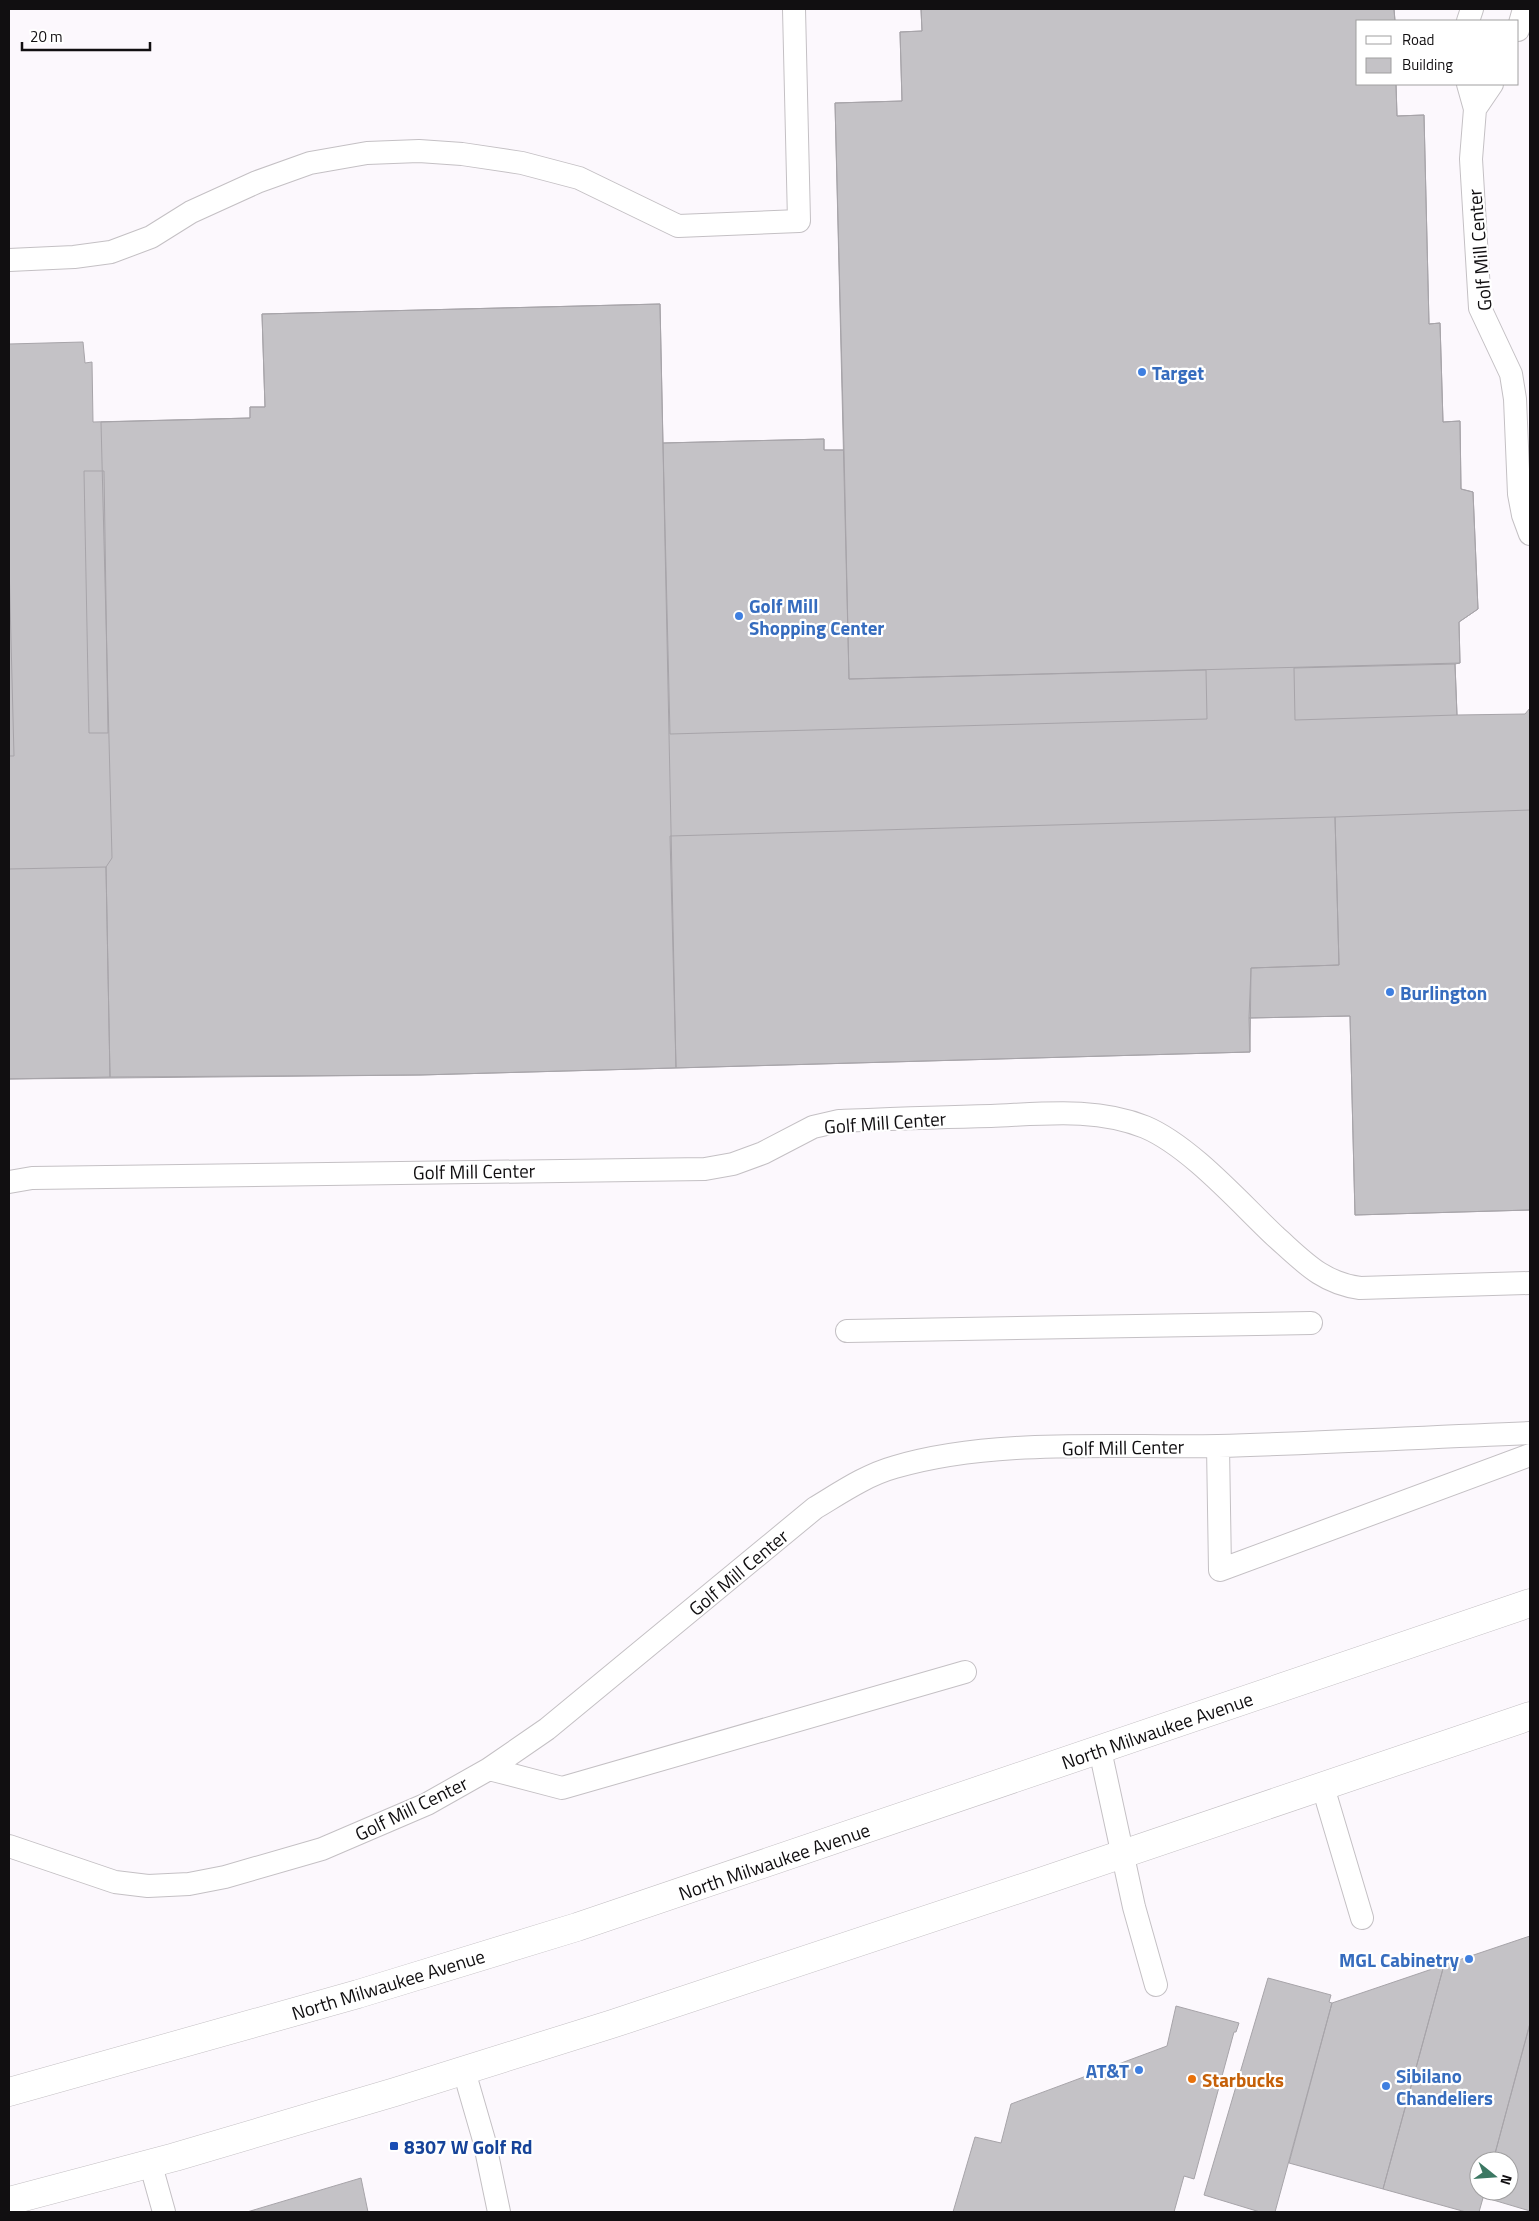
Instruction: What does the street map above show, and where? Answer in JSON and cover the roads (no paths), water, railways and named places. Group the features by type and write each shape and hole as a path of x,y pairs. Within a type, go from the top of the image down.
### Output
{"main road":[{"name":"North Milwaukee Avenue","path":"9,2092 358,1994 577,1927 1530,1603"},
{"path":"9,2201 464,2071 1124,1854 1530,1716"}],"lane":[{"path":"9,260 74,257 111,252 151,237 192,212 257,182 310,163 367,153 419,151 462,154 522,163 579,178 678,226 799,221 794,9"},
{"path":"1519,26 1524,9"},
{"name":"Golf Mill Center","path":"1468,85 1475,108 1470,159 1480,308 1511,374 1515,399 1519,494 1523,515 1530,534"},
{"name":"Golf Mill Center","path":"1475,108 1491,85"},
{"name":"Golf Mill Center","path":"9,1182 32,1178 705,1169 741,1161 763,1153 813,1127 839,1122 1076,1112 1118,1118 1146,1128 1168,1140 1197,1162 1301,1260 1322,1276 1340,1285 1360,1288 1530,1283"},
{"path":"847,1331 1311,1323"},
{"name":"Golf Mill Center","path":"9,1846 116,1882 148,1886 189,1884 225,1877 322,1849 426,1804 490,1769 547,1729 815,1508 851,1486 894,1467 968,1453 1002,1450 1218,1446 1530,1433"},
{"path":"1218,1446 1220,1570 1530,1455"},
{"path":"490,1769 562,1788 965,1672"},
{"path":"1100,1750 1134,1907 1156,1985"},
{"path":"1323,1787 1362,1918"},
{"path":"464,2071 484,2140 499,2212"},
{"path":"150,2162 164,2212"}],"place":[{"name":"Target","path":"1142,372"},
{"name":"Golf Mill Shopping Center","path":"739,616"},
{"name":"Burlington","path":"1390,992"},
{"name":"MGL Cabinetry","path":"1469,1959"},
{"name":"AT&T","path":"1139,2070"},
{"name":"Starbucks","path":"1192,2079"},
{"name":"Sibilano Chandeliers","path":"1386,2086"},
{"name":"8307 W Golf Rd","path":"394,2146"}]}
